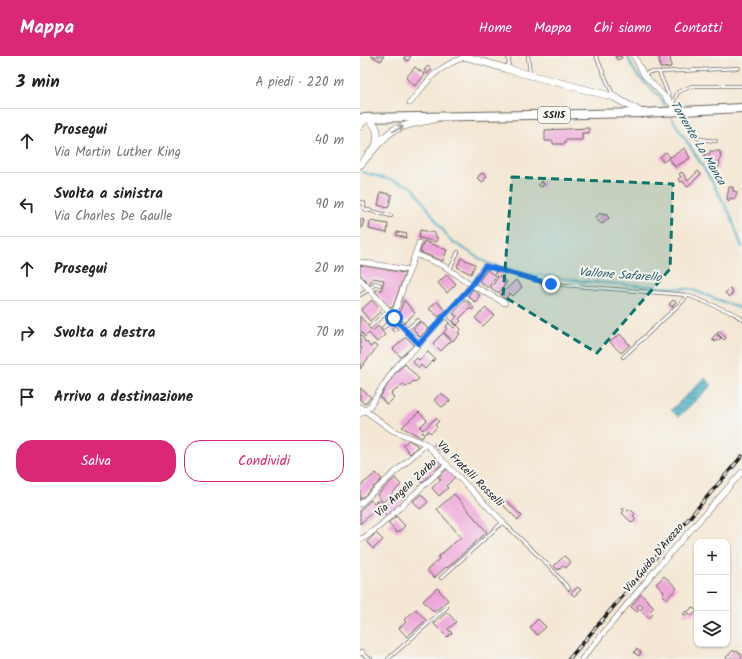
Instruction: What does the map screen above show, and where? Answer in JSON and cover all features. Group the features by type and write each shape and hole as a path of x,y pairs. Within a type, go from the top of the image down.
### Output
{"main road":[{"path":"464,56 479,58 507,69 614,97 642,113"},
{"name":"SS115","path":"364,118 642,113 673,110 742,108"},
{"path":"360,165 386,136 394,130 409,124 442,117"},
{"path":"360,126 364,118 376,126 378,139 374,149"}],"street":[{"path":"410,103 436,72 443,66 464,56"},
{"path":"634,56 644,75 673,110"},
{"path":"394,317 419,243"},
{"path":"415,254 450,269 472,285 505,303"},
{"path":"360,262 410,270"},
{"path":"360,414 370,406 381,387 395,368 464,295 485,266"},
{"path":"360,278 369,290 419,344"},
{"name":"Via Fratelli Rosselli","path":"360,407 392,430 426,444 503,522"},
{"path":"360,504 426,444"},
{"name":"Via Angelo Zarbo","path":"360,539 364,538 381,525 447,464"},
{"name":"Via Guido D'Arezzo","path":"582,659 658,567 742,472"}],"lane":[{"path":"507,69 509,63 508,56"},
{"path":"528,56 531,70 530,75"},
{"path":"596,56 614,97"},
{"path":"644,75 649,72 739,68"},
{"path":"659,72 673,110 684,119 699,139 716,141"},
{"path":"673,110 678,92 692,86 742,86"},
{"path":"360,202 364,203 364,209 391,216"},
{"path":"450,269 458,252"},
{"path":"485,266 551,284 687,295 733,313 742,319"},
{"path":"360,295 369,290 374,283 380,285"},
{"path":"464,295 472,302"},
{"path":"623,357 683,301 687,295"},
{"path":"370,327 388,311"},
{"path":"445,316 454,326"},
{"path":"383,328 394,317"},
{"path":"406,330 418,320"},
{"path":"441,578 503,522 550,567 570,589"},
{"path":"388,659 447,607"},
{"path":"361,652 371,659"}],"highlighted area":[{"path":"512,177 673,184 670,269 597,353 503,296"}],"water":[{"path":"705,378 712,385 678,417 671,410"}],"building":[{"path":"371,56 384,56 381,61"},
{"path":"405,56 411,56 408,61 404,58"},
{"path":"615,56 621,56 622,58 617,60"},
{"path":"659,56 670,56 671,67 660,68"},
{"path":"428,66 432,70 427,74 424,70"},
{"path":"415,67 425,75 415,86 406,78"},
{"path":"589,128 589,133 582,133 582,140 565,140 565,144 553,144 553,141 545,141 545,130"},
{"path":"685,148 690,158 675,167 669,158"},
{"path":"710,151 720,151 721,154 718,170 715,167 715,163 707,164 704,154 710,154"},
{"path":"666,152 670,157 663,162 660,157"},
{"path":"698,171 701,174 687,187 683,181 680,182 678,179 681,177 679,174 682,172 688,181"},
{"path":"482,173 487,176 483,182 477,178"},
{"path":"541,181 544,184 542,187 538,185"},
{"path":"729,187 733,187 733,191 737,192 735,199 730,198 729,202 727,199"},
{"path":"381,192 392,195 388,208 378,205"},
{"path":"600,213 603,215 605,213 609,218 602,224 595,218"},
{"path":"360,219 364,220 362,228 360,228"},
{"path":"370,221 388,224 387,233 369,229"},
{"path":"420,230 435,233 437,242 419,238"},
{"path":"397,232 407,234 406,238 396,235"},
{"path":"424,241 447,250 443,261 420,252"},
{"path":"461,258 475,264 471,274 457,267"},
{"path":"360,265 405,273 393,307 390,308 375,291 378,289 381,291 384,280 373,278 369,285 360,274"},
{"path":"487,270 494,275 496,271 502,272 499,276 507,282 499,293 491,288 498,277 496,276 488,288 479,281"},
{"path":"447,274 456,284 447,293 438,283"},
{"path":"516,280 522,287 513,296 510,293 505,299 500,295"},
{"path":"730,288 733,292 730,297 725,293"},
{"path":"473,289 480,295 475,302 468,296"},
{"path":"372,300 381,311 370,321 361,310"},
{"path":"404,300 415,313 404,323 398,316"},
{"path":"465,300 474,308 472,310 470,308 459,319 461,321 457,325 453,321 457,316 453,314"},
{"path":"673,300 676,302 672,307 669,304"},
{"path":"437,301 445,311 439,317 429,309"},
{"path":"486,308 494,315 483,326 475,318"},
{"path":"360,316 372,331 378,326 385,335 377,342 369,333 365,337 360,330"},
{"path":"421,321 428,329 420,337 413,329"},
{"path":"449,323 454,328 457,325 461,329 458,333 460,334 453,341 444,332"},
{"path":"395,326 398,329 394,332 391,329"},
{"path":"720,331 726,338 724,340 717,333"},
{"path":"360,333 370,347 374,344 377,347 360,369 360,351 362,348 360,347"},
{"path":"443,333 451,341 441,351 433,343"},
{"path":"620,334 630,345 621,353 610,342"},
{"path":"716,334 721,338 715,342 712,339"},
{"path":"406,337 414,345 401,357 393,349"},
{"path":"428,352 435,359 425,369 421,365 419,368 413,362 417,358 419,360"},
{"path":"405,364 419,379 406,387 403,384 391,394 394,398 387,405 380,397 394,374"},
{"path":"360,388 371,397 365,404 360,400"},
{"path":"441,393 450,401 442,407 434,400"},
{"path":"419,412 427,420 420,427 423,430 436,418 439,421 435,425 437,427 431,433 428,431 425,434 423,432 422,433 424,435 422,438 402,427"},
{"path":"409,440 418,446 410,454 403,445"},
{"path":"436,443 441,447 439,450 434,445"},
{"path":"435,457 442,464 422,483 415,475 420,471 424,474 433,466 430,462"},
{"path":"447,469 455,477 446,486 448,488 439,496 432,488 441,480 438,477"},
{"path":"376,473 382,479 360,500 360,486"},
{"path":"395,478 401,485 383,502 377,495"},
{"path":"401,491 409,496 387,516 381,509"},
{"path":"421,494 428,502 420,509 413,501"},
{"path":"454,494 487,532 434,578 427,570 439,559 438,557 461,537 437,509"},
{"path":"371,500 374,503 379,500 383,504 360,524 360,510"},
{"path":"505,500 522,516 518,520 502,504"},
{"path":"624,507 628,511 630,509 635,514 633,516 636,519 632,523 622,513 624,511 622,509"},
{"path":"396,516 405,526 397,533 388,523"},
{"path":"376,533 383,540 373,549 367,542"},
{"path":"564,556 571,562 566,568 563,565 558,570 554,566"},
{"path":"664,576 677,588 667,599 662,594 664,592 656,584"},
{"path":"578,587 581,590 574,596 571,593"},
{"path":"437,588 448,600 434,612 423,601"},
{"path":"641,594 654,607 650,611 653,614 649,618 640,610 643,607 640,604 637,607 639,609 637,612 631,607"},
{"path":"692,607 694,609 694,614 692,616 689,613 685,615 683,614 686,611 688,612"},
{"path":"416,609 426,620 407,637 399,628 406,622 404,620"},
{"path":"447,612 456,622 448,629 452,633 447,637 434,624"},
{"path":"538,619 546,627 537,635 530,627"},
{"path":"636,649 641,652 639,656 634,653"},
{"path":"733,650 742,655 741,659 726,658"}],"waterway":[{"name":"Torrente La Manca","path":"628,56 631,65 638,76 660,97 667,109"},
{"name":"Torrente La Manca","path":"670,115 707,173 730,214 742,247"},
{"name":"Vallone Safarello","path":"362,172 408,185 414,189 450,240 487,263 518,272 589,282 690,289 737,307 742,311"}],"railway":[{"path":"569,659 742,456"}],"route":[{"path":"394,318 419,344 472,285 485,266 551,284"}]}
